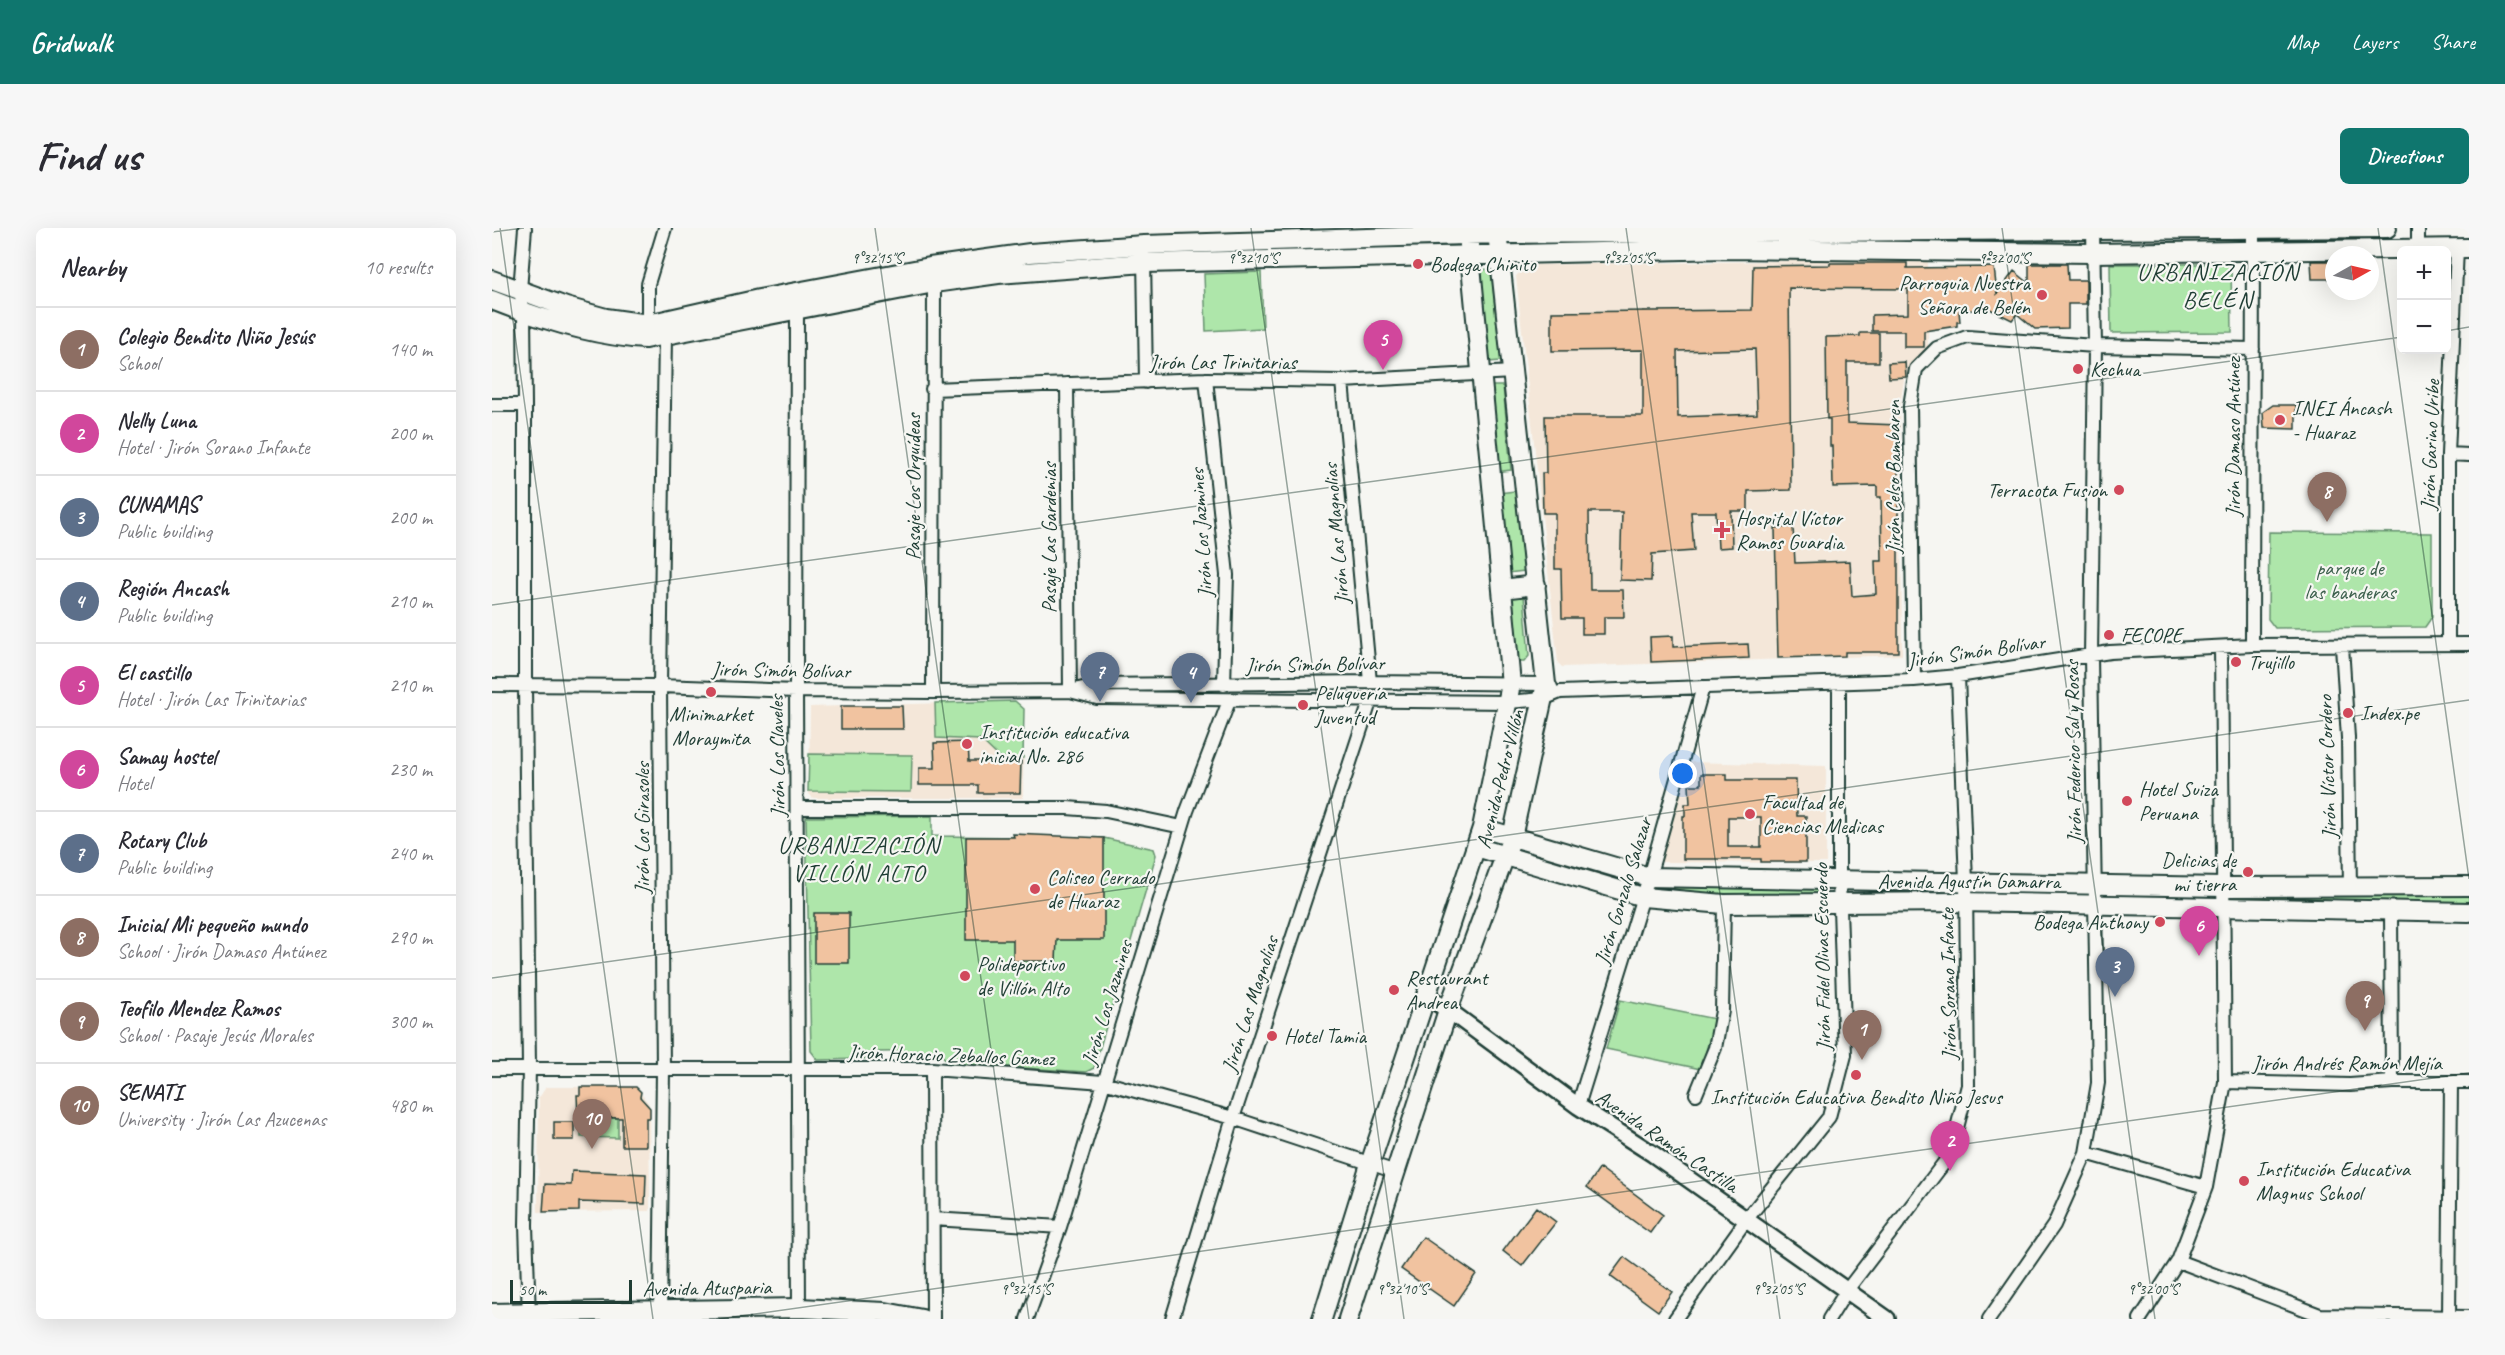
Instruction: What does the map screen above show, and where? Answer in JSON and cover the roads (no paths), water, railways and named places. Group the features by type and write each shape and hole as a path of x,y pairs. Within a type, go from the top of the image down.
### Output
{"main road":[{"path":"492,280 566,307 606,318 648,324 759,299 930,267 1030,253 1144,254 1266,260 1325,259 1500,254 1844,229 2387,228"},
{"path":"492,300 524,313 621,338 645,339 933,283 1265,240 1497,231 1726,236 1958,252 2093,253 2397,249"},
{"name":"Avenida Pedro Villón","path":"1348,1319 1448,1010 1512,837 1549,692 1497,231"},
{"name":"Avenida Pedro Villón","path":"1323,1319 1370,1164 1482,828 1509,693 1502,589 1468,232"},
{"path":"1324,238 1325,259"},
{"path":"1265,240 1266,260"},
{"path":"1492,484 1525,481"},
{"path":"1502,589 1536,585"},
{"name":"Avenida Agustín Gamarra","path":"1482,828 1649,877 2350,888 2469,886"},
{"name":"Avenida Agustín Gamarra","path":"1476,847 1642,897 1724,904 1966,902 2469,912"},
{"name":"Avenida Atusparia","path":"492,1313 528,1316 660,1316 799,1308 885,1312 922,1319"}],"street":[{"path":"525,228 520,290 524,313 525,405 529,1068 526,1225 528,1316"},
{"path":"648,324 648,284 666,228"},
{"path":"2418,228 2418,246"},
{"path":"1958,229 1958,252"},
{"name":"Jirón Federico Sal y Rosas","path":"1989,1319 2054,1225 2086,1153 2098,1083 2091,657 2095,346 2093,229"},
{"name":"Jirón Damaso Antúnez","path":"2252,645 2253,229"},
{"name":"Jirón Garino Uribe","path":"2448,643 2448,454 2463,248"},
{"path":"1144,254 1146,382"},
{"name":"Pasaje Los Orquídeas","path":"933,283 933,692"},
{"name":"Jirón Los Claveles","path":"797,311 799,1308"},
{"name":"Jirón Los Girasoles","path":"660,1316 663,1070 660,686 665,336"},
{"name":"Jirón Celso Bambaren","path":"1914,680 1910,406 1916,369 1937,348 1967,337 2095,346 2253,349"},
{"name":"Jirón Las Trinitarias","path":"932,389 1206,379 1342,381 1513,372"},
{"name":"Jirón Los Jazmines","path":"1206,379 1227,575 1224,685"},
{"name":"Jirón Las Magnolias","path":"1342,381 1370,682"},
{"name":"Pasaje Las Gardenias","path":"1067,384 1070,691"},
{"path":"492,405 525,405"},
{"path":"2448,454 2469,455"},
{"name":"Jirón Simón Bolívar","path":"1070,691 1097,698 1370,702 1509,693 1914,680 1958,676 2091,657 2110,652 2252,645 2469,644"},
{"name":"Jirón Víctor Cordero","path":"2342,646 2348,738 2350,888"},
{"path":"2140,1319 2178,1261 2206,1187 2225,1082 2221,647"},
{"name":"Jirón Sorano Infante","path":"1829,1319 1847,1290 1950,1155 1968,1085 1966,882 1958,676"},
{"name":"Jirón Simón Bolívar","path":"492,685 933,692 1070,691 1096,685 1370,682 1509,693 1549,692"},
{"name":"Jirón Fidel Olivas Escuerdo","path":"1675,1319 1746,1220 1829,1117 1845,1056 1839,879 1839,684"},
{"name":"Jirón Gonzalo Salazar","path":"1578,1106 1649,877 1703,687"},
{"name":"Jirón Los Jazmines","path":"1027,1319 1060,1227 1182,827 1229,701"},
{"name":"Jirón Las Magnolias","path":"1172,1319 1233,1118 1370,702"},
{"path":"797,808 1067,808 1106,811 1182,827"},
{"path":"1696,1094 1715,1048 1722,1011 1724,904"},
{"path":"2391,910 2392,1082"},
{"name":"Avenida Ramón Castilla","path":"1425,995 1578,1106 1653,1154 1887,1319"},
{"name":"Jirón Horacio Zeballos Gamez","path":"492,1069 932,1069 1103,1082 1233,1118 1396,1172"},
{"path":"932,1069 933,1319"},
{"name":"Jirón Andrés Ramón Mejía","path":"2225,1082 2350,1085 2392,1082 2469,1082"},
{"path":"2449,1318 2451,1082"},
{"path":"2086,1153 2206,1187"},
{"path":"933,1219 1060,1227"},
{"path":"2178,1261 2319,1317 2469,1317"}],"place":[{"name":"Bodega Chinito","path":"1418,264"},
{"name":"Parroquia Nuestra Señora de Belén","path":"2042,295"},
{"name":"Kechua","path":"2078,369"},
{"name":"El castillo","path":"1383,370"},
{"name":"INEI Áncash - Huaraz","path":"2280,420"},
{"name":"Terracota Fusion","path":"2119,490"},
{"name":"Inicial Mi pequeño mundo","path":"2327,522"},
{"name":"Hospital Víctor Ramos Guardia","path":"1722,530"},
{"name":"FECOPE","path":"2109,635"},
{"name":"Trujillo","path":"2236,662"},
{"name":"Minimarket Moraymita","path":"711,692"},
{"name":"Rotary Club","path":"1100,702"},
{"name":"Región Ancash","path":"1191,703"},
{"name":"Peluquería Juventud","path":"1303,705"},
{"name":"Index.pe","path":"2348,713"},
{"name":"Institución educativa inicial No. 286","path":"967,744"},
{"name":"Hotel Suiza Peruana","path":"2127,801"},
{"name":"Facultad de Ciencias Medicas","path":"1750,814"},
{"name":"Delicias de mi tierra","path":"2248,872"},
{"name":"Coliseo Cerrado de Huaraz","path":"1035,889"},
{"name":"Bodega Anthony","path":"2160,922"},
{"name":"Samay hostel","path":"2199,956"},
{"name":"Polideportivo de Villón Alto","path":"965,976"},
{"name":"Restaurant Andrea","path":"1394,990"},
{"name":"CUNAMAS","path":"2115,997"},
{"name":"Teofilo Mendez Ramos","path":"2365,1031"},
{"name":"Hotel Tamia","path":"1272,1036"},
{"name":"Colegio Bendito Niño Jesús","path":"1862,1060"},
{"name":"Institución Educativa Bendito Niño Jesus","path":"1856,1075"},
{"name":"SENATI","path":"592,1149"},
{"name":"Nelly Luna","path":"1950,1171"},
{"name":"Institución Educativa Magnus School","path":"2244,1181"}],"district":[{"name":"URBANIZACIÓN BELÉN","path":"2218,286"},
{"name":"URBANIZACIÓN VILLÓN ALTO","path":"859,859"}],"park label":[{"name":"parque de las banderas","path":"2350,580"}]}
